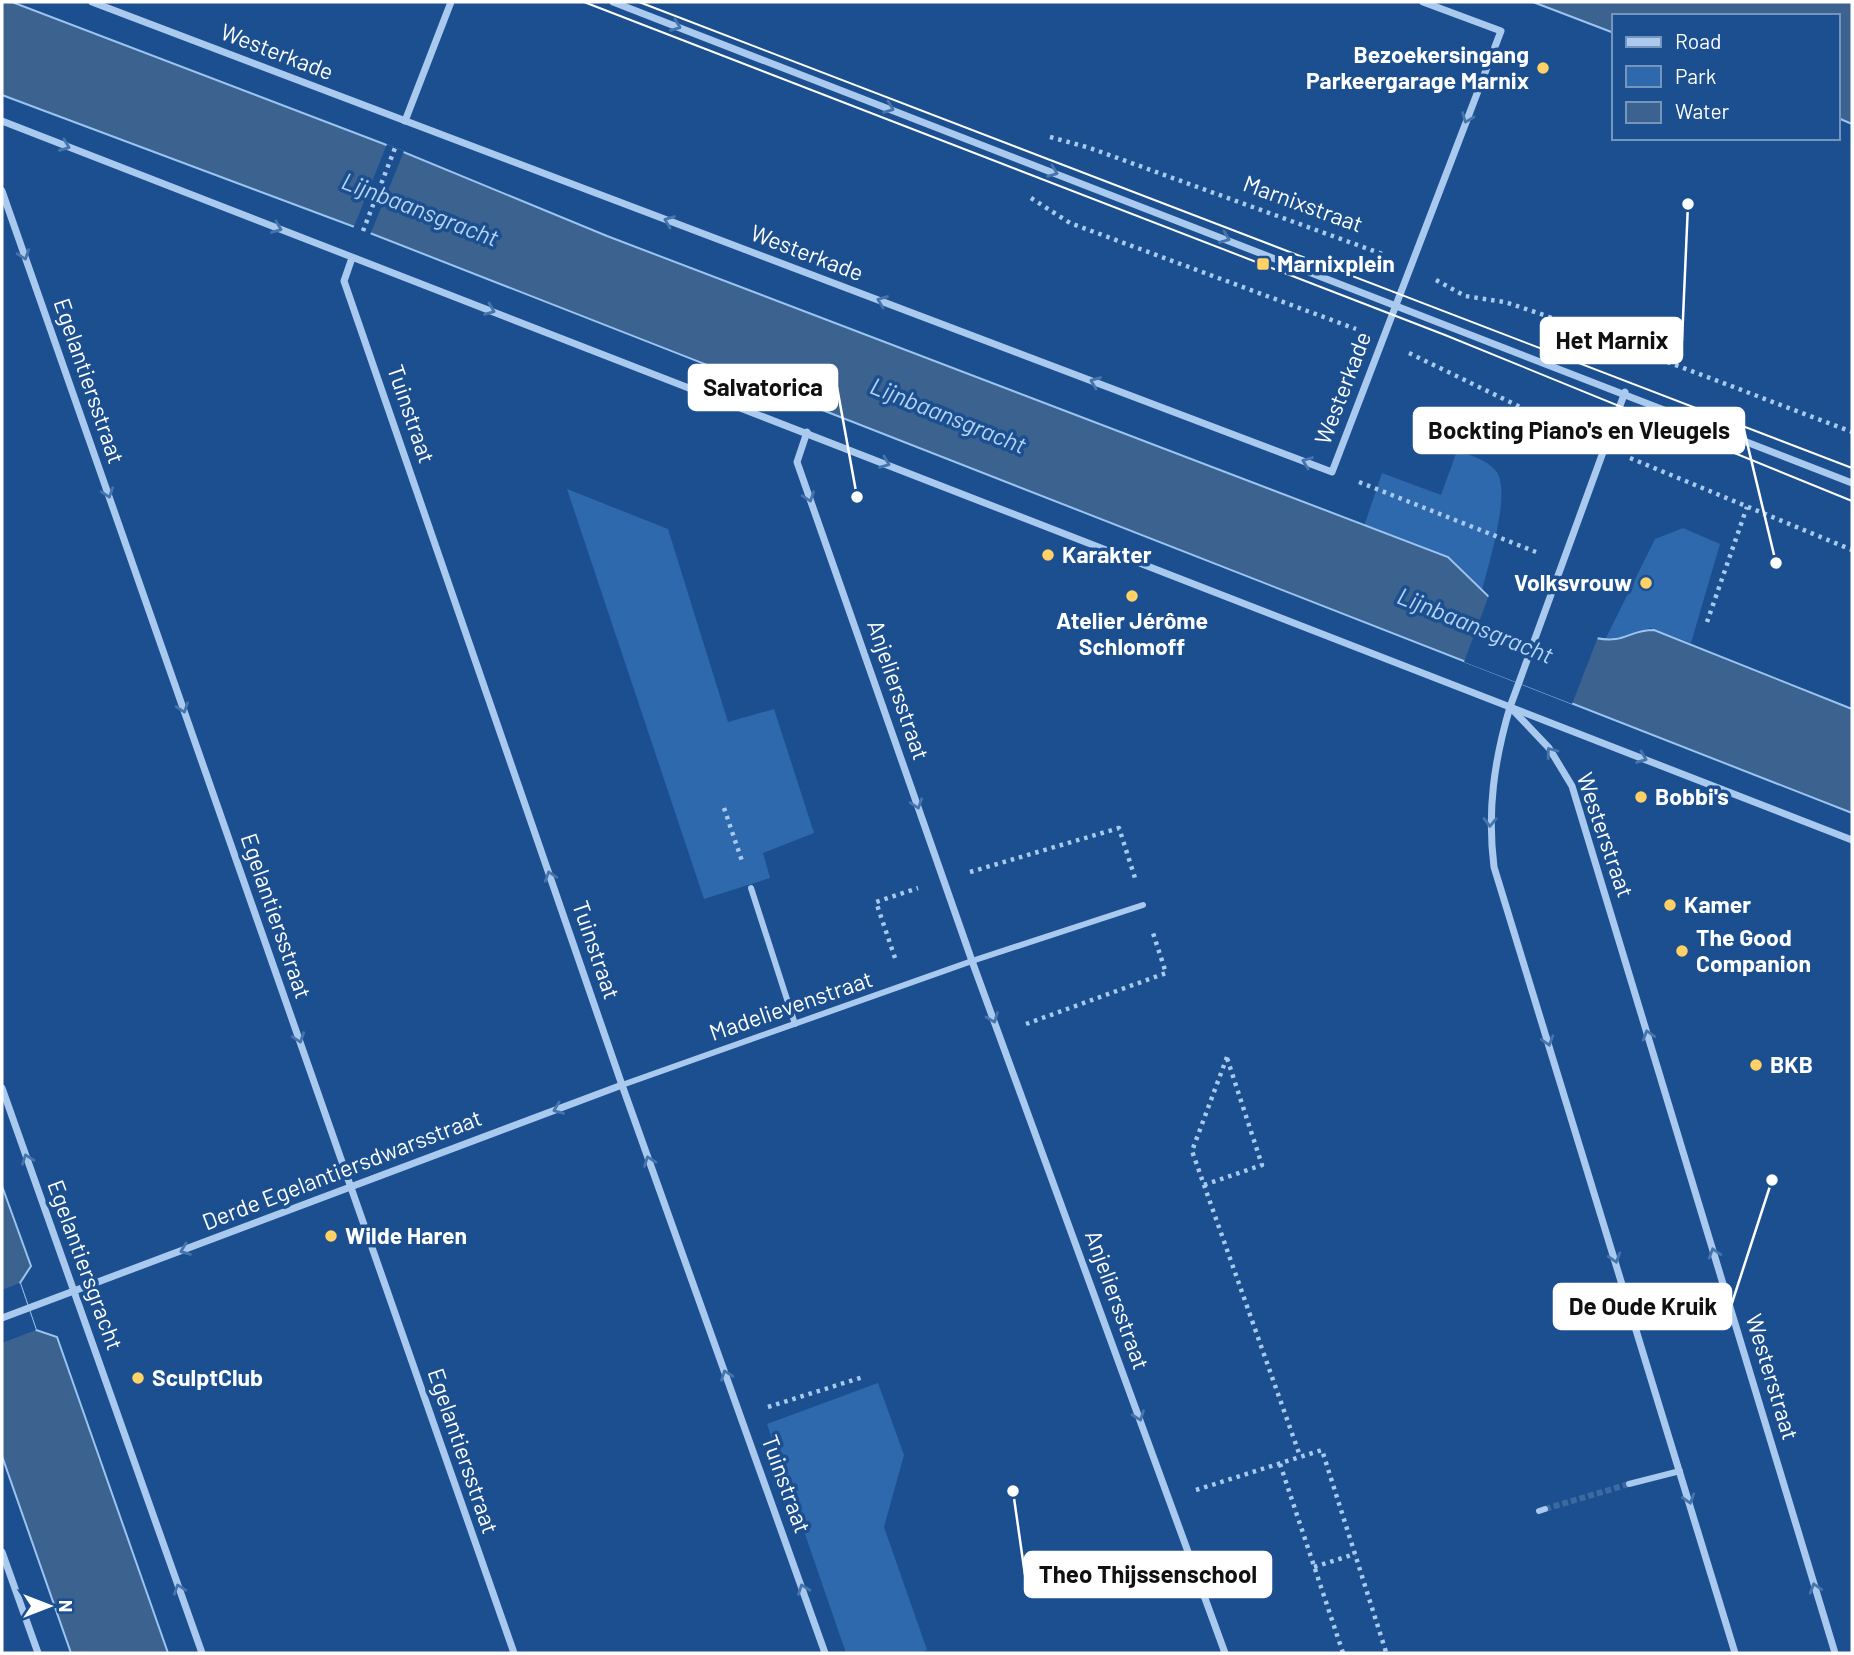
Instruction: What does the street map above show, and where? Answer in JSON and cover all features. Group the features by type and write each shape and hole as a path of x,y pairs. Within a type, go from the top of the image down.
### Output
{"street":[{"name":"Westerkade","path":"92,2 1332,472 1410,265"},
{"path":"405,121 451,2"},
{"path":"613,2 1562,368 1852,483"},
{"path":"1410,265 1501,32 1423,2"},
{"path":"2,121 1852,840"},
{"name":"Egelantiersstraat","path":"2,191 514,1653"},
{"name":"Tuinstraat","path":"352,258 344,281 622,1085 825,1653"},
{"path":"1625,393 1510,707 1495,758 1490,832 1494,867 1735,1653"},
{"name":"Anjeliersstraat","path":"807,432 797,462 972,961 1225,1653"},
{"name":"Westerstraat","path":"1510,707 1549,748 1572,786 1835,1653"},
{"path":"751,888 795,1024"},
{"path":"972,961 1143,905"},
{"name":"Madelievenstraat","path":"622,1085 972,961"},
{"name":"Derde Egelantiersdwarsstraat","path":"2,1318 622,1085"},
{"name":"Egelantiersgracht","path":"2,1087 202,1653"},
{"path":"1629,1485 1680,1471"},
{"path":"2,1552 38,1653"}],"path":[{"name":"Marnixstraat","path":"1043,136 1128,161 1307,224 1410,265 1465,296 1505,302 1852,432"},
{"path":"363,230 395,149"},
{"path":"1025,195 1070,223 1382,339 1605,448 1852,550"},
{"path":"1332,472 1563,563"},
{"path":"1707,622 1747,507"},
{"path":"724,808 751,888"},
{"path":"904,985 876,902 944,879"},
{"path":"1204,1185 1262,1165 1227,1057 1192,1151 1204,1185 1300,1457"},
{"path":"740,1416 863,1377"},
{"path":"1169,1499 1322,1450 1386,1652 1383,1653"},
{"path":"1280,1464 1343,1653"},
{"path":"1314,1567 1354,1554"}],"green space":[{"path":"1457,451 1488,464 1496,471 1500,481 1500,511 1482,591 1448,557 1364,526 1382,473 1441,495"},
{"path":"567,489 668,529 728,722 774,709 814,833 763,853 770,878 704,899"},
{"path":"1683,528 1720,544 1691,643 1650,628 1601,648 1655,539"},
{"path":"878,1383 904,1455 884,1527 927,1650 918,1653 846,1653 767,1424"}],"water":[{"name":"Lijnbaansgracht","path":"2,2 12,2 384,144 607,236 1448,557 1490,598 1596,638 1614,639 1654,630 1852,709 1852,813 352,226 2,95"},
{"path":"1533,2 1852,2 1852,124 1840,119 1840,14 1612,14 1612,32"},
{"path":"2,1186 31,1266 20,1283 36,1330 57,1337 168,1653 71,1653 2,1456"}],"pier":[{"path":"387,144 404,151 370,235 353,229"},
{"path":"1489,595 1598,637 1572,704 1464,662"},
{"path":"20,1283 36,1330 2,1343 2,1290"}],"tunnel":[{"path":"1545,1509 1629,1484"}],"tram line":[{"path":"584,2 1445,335 1852,501"},
{"path":"639,2 1852,468"}],"place":[{"name":"Bezoekersingang Parkeergarage Marnix","path":"1543,68"},
{"name":"Het Marnix","path":"1688,204"},
{"name":"Marnixplein","path":"1263,264"},
{"name":"Salvatorica","path":"857,497"},
{"name":"Karakter","path":"1048,555"},
{"name":"Bockting Piano's en Vleugels","path":"1776,563"},
{"name":"Volksvrouw","path":"1646,583"},
{"name":"Atelier Jérôme Schlomoff","path":"1132,596"},
{"name":"Bobbi's","path":"1641,797"},
{"name":"Kamer","path":"1670,905"},
{"name":"The Good Companion","path":"1682,951"},
{"name":"BKB","path":"1756,1065"},
{"name":"De Oude Kruik","path":"1772,1180"},
{"name":"Wilde Haren","path":"331,1236"},
{"name":"SculptClub","path":"138,1378"},
{"name":"Theo Thijssenschool","path":"1013,1491"}]}
